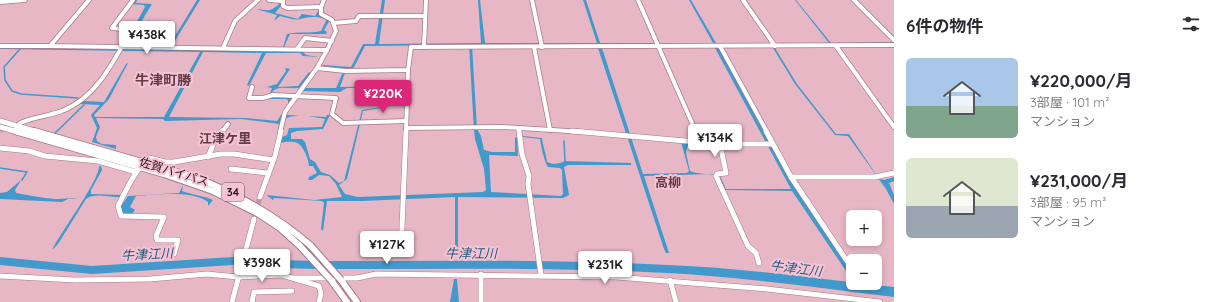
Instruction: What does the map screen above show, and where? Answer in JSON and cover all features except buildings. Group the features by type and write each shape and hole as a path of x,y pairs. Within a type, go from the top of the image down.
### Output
{"highway":[{"name":"佐賀バイパス","path":"0,126 10,124 140,167 197,178 242,196 277,218 311,246 341,280 357,302"},
{"name":"佐賀バイパス","path":"0,126 208,188 250,208 278,227 300,246 332,280 347,302"}],"street":[{"path":"0,2 25,0"},
{"path":"50,46 89,0"},
{"path":"10,124 35,116 61,111 87,96 110,66 131,30 112,28 133,0"},
{"path":"223,48 235,21 258,0"},
{"path":"269,0 283,1 283,6 287,8 298,9 321,7"},
{"path":"260,197 273,160 285,112 317,68 332,42 336,31 334,23 330,18 321,14 321,7 324,0"},
{"path":"424,45 426,0"},
{"path":"532,0 542,47"},
{"path":"638,0 700,142"},
{"path":"743,0 773,44"},
{"path":"854,0 894,40"},
{"path":"334,23 356,20 359,16 425,16"},
{"path":"297,49 305,38 332,42"},
{"path":"401,251 410,48 424,45 471,47 603,47 658,44 720,46 773,44 836,46 894,45"},
{"path":"0,46 50,46 120,49 127,47 172,47 327,50"},
{"path":"720,46 791,177 846,260"},
{"path":"836,46 894,127"},
{"path":"534,47 550,130"},
{"path":"317,68 345,71 408,70"},
{"path":"252,87 249,98 296,96 336,98 332,114 343,123 406,121"},
{"path":"20,122 47,114"},
{"path":"208,157 215,140 228,124"},
{"path":"406,128 519,128 720,144 772,144"},
{"path":"519,128 522,154 529,172 530,193 541,274"},
{"path":"720,144 726,173 716,175 748,246 754,250 759,259 759,263"},
{"path":"0,148 29,151 45,156 140,167"},
{"path":"86,160 93,153"},
{"path":"174,254 178,240 157,240 156,236 164,217 121,216 118,206 140,167 149,158 165,162 174,162 234,154 273,160"},
{"path":"231,169 268,173"},
{"path":"791,177 877,177 894,173"},
{"path":"232,302 254,219"},
{"path":"0,276 75,280 150,279 207,274 282,275 319,286 321,294 319,302"},
{"path":"294,278 357,278 376,274 541,274 670,280 880,302"},
{"path":"481,274 481,302"},
{"path":"670,280 676,302"},
{"path":"252,302 254,292 292,290"}],"water":[{"path":"134,0 137,0 136,3 152,4 126,47 167,49 197,0 200,0 170,49 302,51 306,55 320,57 303,56 300,53 266,53 249,86 247,85 262,53 203,52 169,117 246,118 277,121 283,112 278,132 279,124 242,119 165,121 163,119 96,118 100,127 96,137 97,141 102,144 116,145 116,149 92,142 97,128 91,115 100,105 79,104 83,101 104,102 126,64 128,63 109,99 94,115 95,117 164,117 200,52 0,49 122,49 145,7 144,5 131,4"},
{"path":"382,0 385,0 379,44 481,43 478,0 480,0 485,43 597,43 583,0 586,0 600,43 713,43 689,0 691,0 716,43 829,43 795,0 831,43 894,42 877,44 601,45 643,174 687,173 689,171 681,142 688,143 686,153 690,171 708,174 644,176 669,253 666,253 664,249 597,45 472,45 477,129 481,136 484,150 492,152 515,152 515,138 517,137 518,156 489,155 491,192 561,196 563,194 562,170 560,168 548,167 540,139 523,136 542,138 547,162 552,164 565,161 631,163 631,165 568,165 564,167 569,195 563,198 458,197 458,247 455,248 455,197 327,201 323,231 321,229 324,203 322,201 274,198 273,200 266,195 314,200 342,197 336,184 329,176 319,175 312,180 308,180 309,177 317,173 313,166 309,166 305,153 299,144 295,142 280,143 282,137 287,135 289,128 322,127 325,119 294,116 285,119 286,115 326,117 327,115 330,115 323,129 297,131 291,133 291,139 302,139 305,142 310,159 315,162 321,172 330,175 339,183 344,181 362,110 384,106 386,89 347,88 340,92 302,91 304,88 336,88 343,72 345,73 340,87 388,86 386,107 363,111 347,179 339,185 345,194 358,197 483,192 486,190 484,169 475,139 469,45 365,46 353,69 322,66 351,67 363,44 375,44"},
{"path":"281,3 281,6 275,13 298,19 295,20 280,16 274,21 277,15 256,9 271,10"},
{"path":"320,8 319,15 330,20 324,30 327,32 326,34 290,34 283,47 287,34 321,31 326,21 325,19 319,17 298,19 302,14 315,16"},
{"path":"715,48 719,48 792,183 846,263 846,271 792,191 725,190 719,176 715,175 720,176 726,189 791,189"},
{"path":"773,48 775,48 797,84 836,134 849,134 879,179 884,180 894,177 894,181 889,183 894,195 894,204 886,189 848,136 835,135 795,84"},
{"path":"285,68 290,69 278,87 298,86 309,72 311,73 299,88 279,88 275,89 270,95 273,97 292,98 288,103 288,100 286,99 268,99 272,88 255,85 267,87 277,84 286,71"},
{"path":"99,166 101,166 102,170 91,190 91,194 122,195 120,197 94,196 86,199 58,244 52,250 87,194 98,173"},
{"path":"21,180 15,190 16,193 50,199 68,199 62,202 0,199 0,193 7,192"},
{"path":"183,185 182,191 213,200 208,206 208,202 193,196 163,194 136,196 130,207 135,210 132,214 122,213 121,206 128,196 179,193"},
{"path":"454,279 457,279 459,302 450,302"}],"waterway":[{"path":"20,49 4,67 5,80 12,91 21,94 78,98"},
{"path":"55,133 84,105"},
{"path":"564,141 565,161"},
{"path":"0,168 27,172 22,180"},
{"name":"牛津江川","path":"0,261 92,270 248,260 279,264 317,265 573,265 670,269 763,277 894,292"}],"tunnel":[{"path":"0,131 20,123"},
{"path":"254,219 260,197"}],"district":[{"name":"牛津町勝","path":"163,80"},
{"name":"江津ケ里","path":"225,138"},
{"name":"高柳","path":"668,182"}]}
